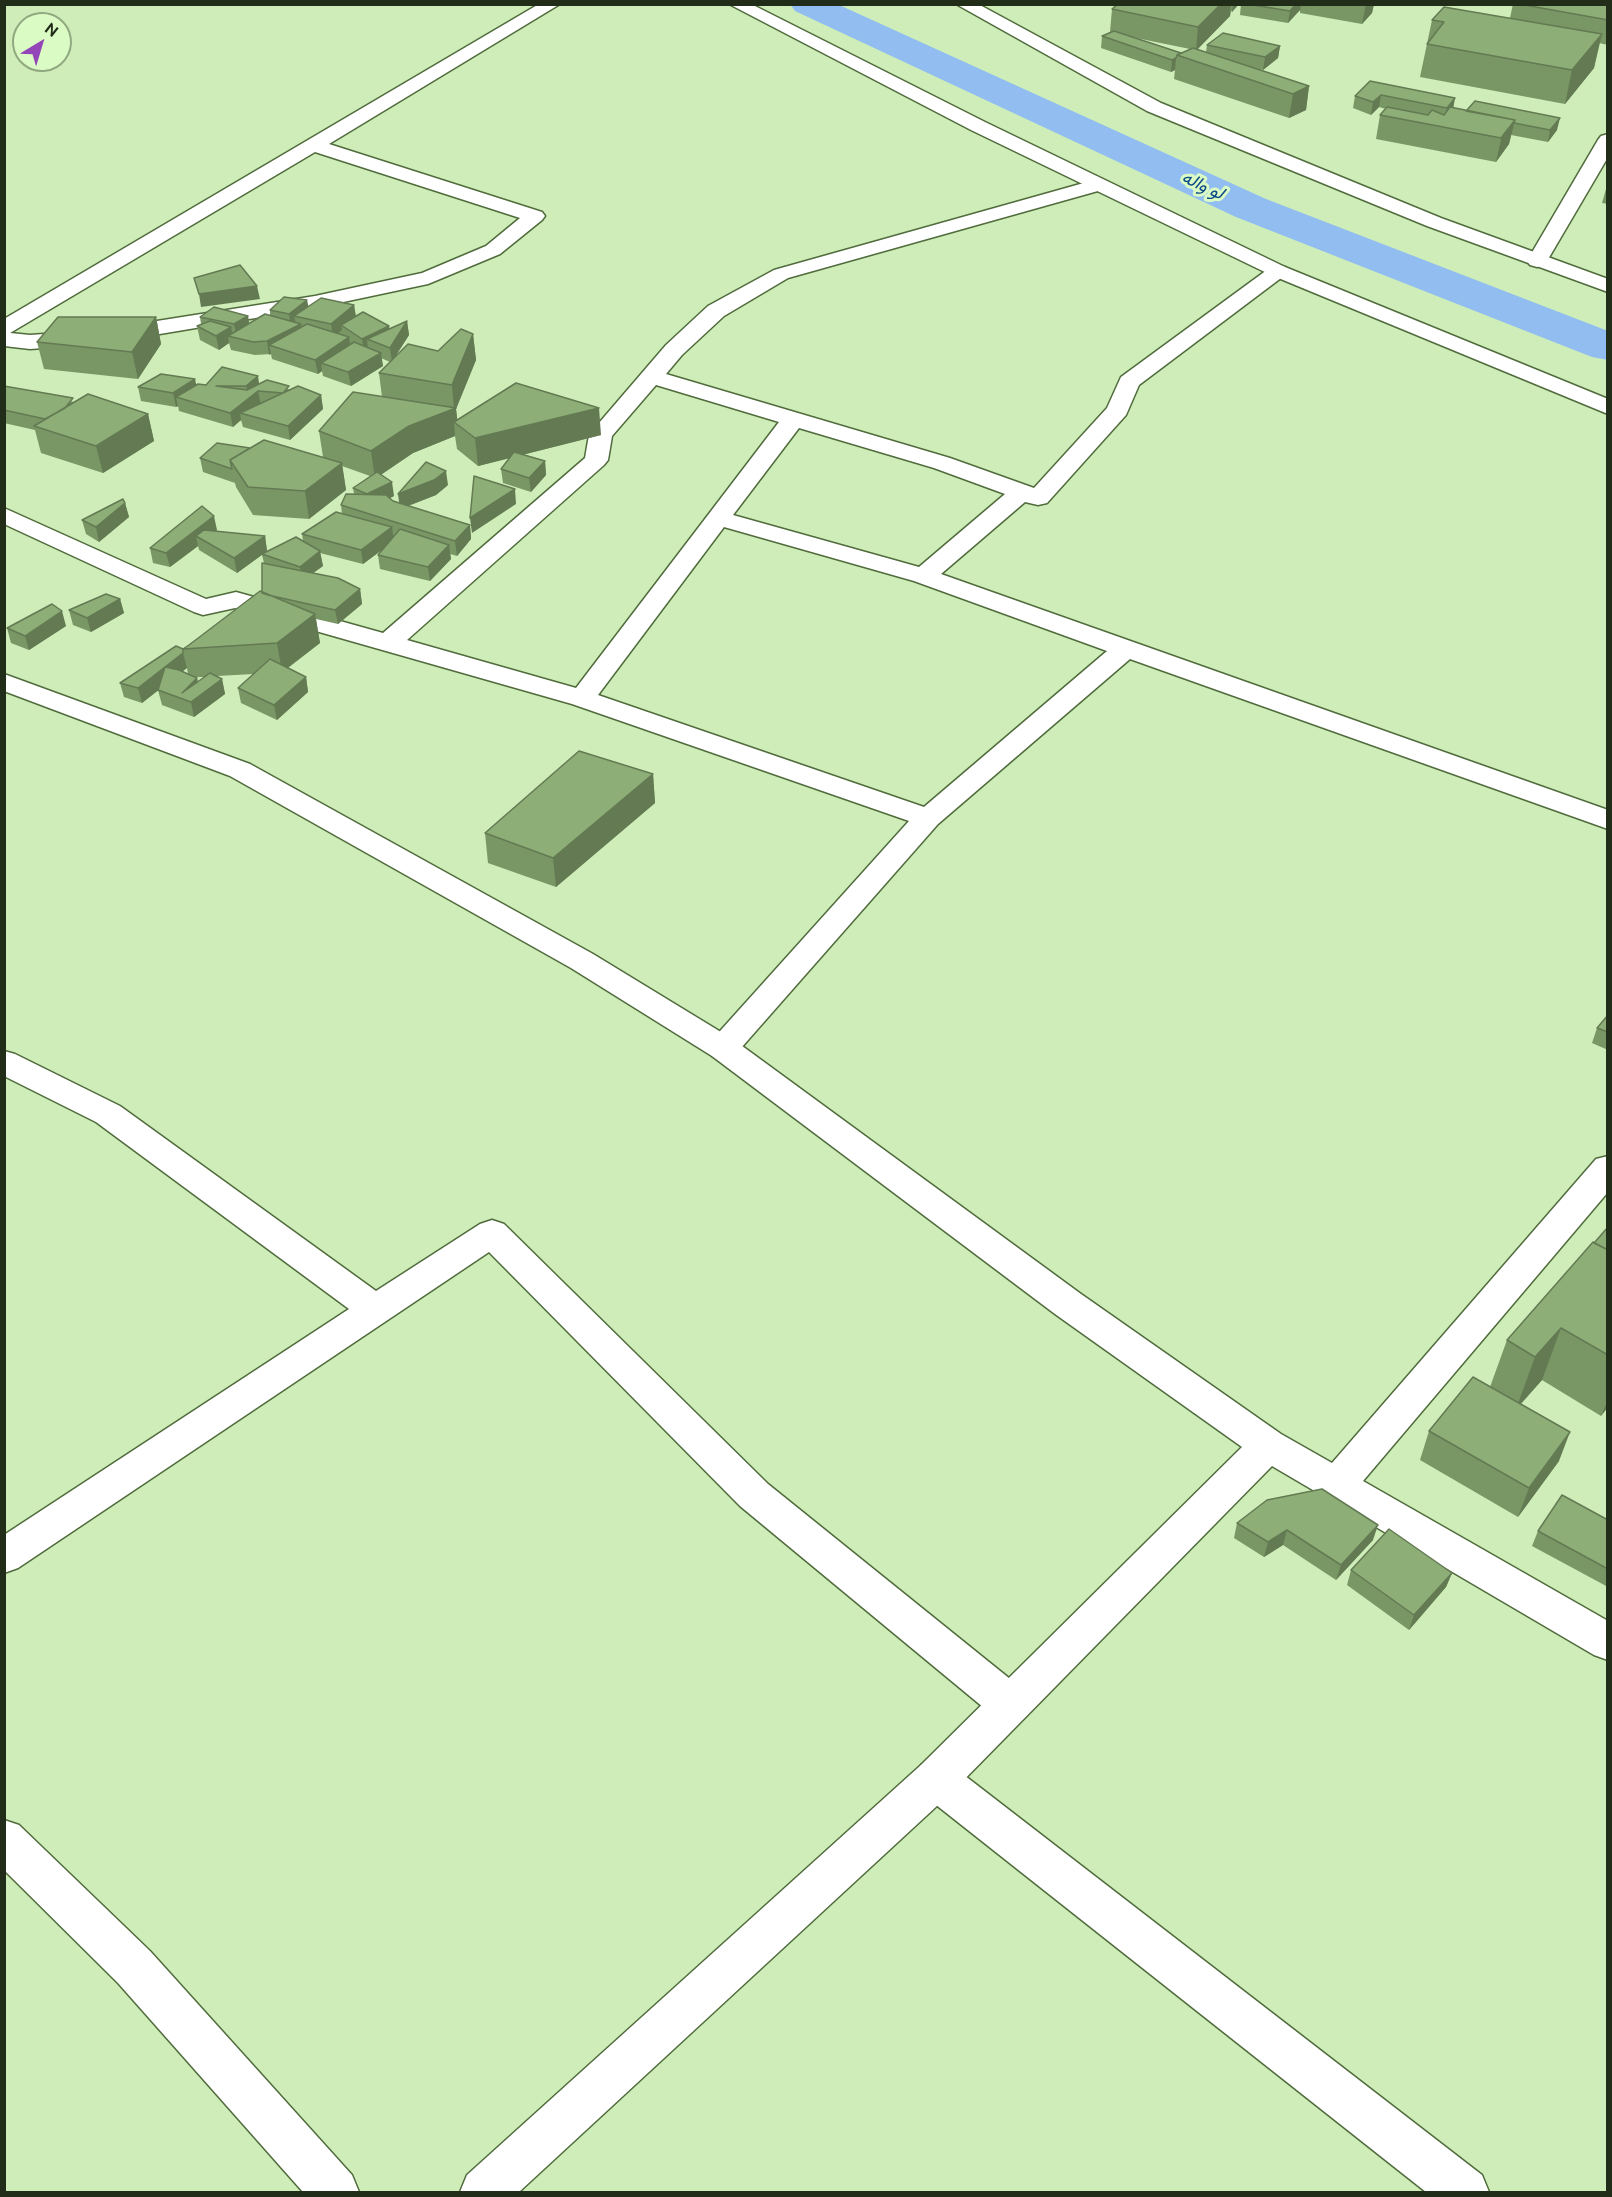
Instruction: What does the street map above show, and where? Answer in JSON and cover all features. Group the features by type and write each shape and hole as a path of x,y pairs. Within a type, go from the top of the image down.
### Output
{"street":[{"path":"4,328 552,4"},
{"path":"737,4 1098,185 1278,271 1608,406"},
{"path":"966,5 1154,107 1434,222 1608,286"},
{"path":"1537,261 1608,141"},
{"path":"4,339 30,342 100,337 315,302 428,278 493,250 536,216 315,146"},
{"path":"388,643 596,460 601,435 674,351 716,312 781,274 1098,185"},
{"path":"652,377 942,463 1038,498 1118,410 1129,382 1278,271"},
{"path":"582,698 794,418"},
{"path":"923,576 1022,492"},
{"path":"4,515 203,607 236,600 582,698 928,818"},
{"path":"718,518 923,576 1608,820"},
{"path":"723,1048 928,818 1126,648"},
{"path":"4,682 240,771 582,961 723,1048 1068,1304 1268,1445 1608,1642"},
{"path":"4,1062 108,1114 376,1310"},
{"path":"1337,1484 1608,1168"},
{"path":"4,1556 492,1233 753,1495 1010,1704"},
{"path":"484,2193 936,1779 1268,1445"},
{"path":"936,1779 1465,2193"},
{"path":"4,1840 134,1967 335,2193"}],"building":[{"path":"1118,4 1221,4 1198,27 1112,9"},
{"path":"1247,4 1296,4 1290,11"},
{"path":"1519,4 1608,4 1608,20"},
{"path":"1444,7 1602,34 1572,70 1427,44 1444,22 1432,20"},
{"path":"1114,31 1181,53 1172,60 1102,36"},
{"path":"1223,33 1280,46 1265,57 1207,45"},
{"path":"1193,48 1309,86 1293,94 1177,55"},
{"path":"1370,81 1455,98 1447,108 1381,95 1373,102 1355,96"},
{"path":"1475,101 1560,118 1550,130 1514,123 1515,120 1466,111"},
{"path":"1387,107 1428,115 1432,110 1444,115 1450,107 1515,120 1501,138 1380,115"},
{"path":"240,265 257,286 199,294 194,278"},
{"path":"284,297 307,300 289,314 270,310"},
{"path":"321,298 354,305 331,324 294,316"},
{"path":"214,307 248,316 234,324 200,317"},
{"path":"363,312 389,326 362,339 341,325"},
{"path":"265,314 301,324 267,341 253,342 228,336"},
{"path":"58,317 156,317 132,352 37,342"},
{"path":"210,321 231,327 216,336 197,326"},
{"path":"407,321 390,348 367,339"},
{"path":"307,324 349,337 315,360 269,345"},
{"path":"461,329 473,334 452,385 379,373 408,344 438,351"},
{"path":"354,342 381,353 348,372 321,363"},
{"path":"222,367 258,376 246,386 216,386 247,390 267,380 289,386 283,393 258,391 230,413 176,397 198,384 206,385"},
{"path":"161,374 195,379 173,393 138,387"},
{"path":"516,383 599,408 475,438 454,422"},
{"path":"4,386 73,398 65,408 45,419 4,410"},
{"path":"298,386 321,395 288,426 240,413"},
{"path":"353,392 456,408 409,426 371,451 319,431"},
{"path":"88,394 148,414 96,446 34,426"},
{"path":"264,440 342,463 305,491 248,487 230,460"},
{"path":"217,443 250,448 230,460 232,469 200,458"},
{"path":"514,452 545,461 529,478 501,469"},
{"path":"426,462 446,471 434,480 398,494"},
{"path":"377,472 392,482 367,494 353,488"},
{"path":"474,476 515,489 470,518"},
{"path":"346,494 386,495 393,501 470,525 455,541 341,505"},
{"path":"123,499 125,503 96,527 82,520"},
{"path":"202,506 214,516 166,553 150,548"},
{"path":"336,512 392,527 361,550 302,534"},
{"path":"400,529 449,545 428,567 378,555"},
{"path":"204,530 265,536 234,558 196,536"},
{"path":"296,537 320,551 300,567 262,554"},
{"path":"262,563 338,578 360,589 335,610 268,595 262,593"},
{"path":"260,591 315,614 277,643 183,649 189,645"},
{"path":"106,594 120,599 87,618 69,610"},
{"path":"52,604 62,611 25,636 7,628"},
{"path":"176,646 183,649 183,653 138,688 120,683"},
{"path":"270,659 306,677 274,705 238,688"},
{"path":"165,667 197,678 182,693 210,673 222,679 191,702 158,690"},
{"path":"579,751 653,774 553,858 485,833"},
{"path":"1608,1015 1608,1032 1597,1028"},
{"path":"1608,1227 1608,1250 1594,1243"},
{"path":"1593,1242 1608,1250 1608,1355 1561,1328 1535,1357 1507,1340"},
{"path":"1473,1377 1570,1432 1529,1488 1429,1431"},
{"path":"1322,1489 1378,1525 1341,1565 1287,1530 1268,1542 1237,1523 1267,1500"},
{"path":"1562,1495 1608,1520 1608,1569 1538,1531"},
{"path":"1389,1529 1452,1573 1414,1615 1351,1570"}],"waterway":[{"name":"لو واله","path":"807,4 1251,208 1608,347"}]}
